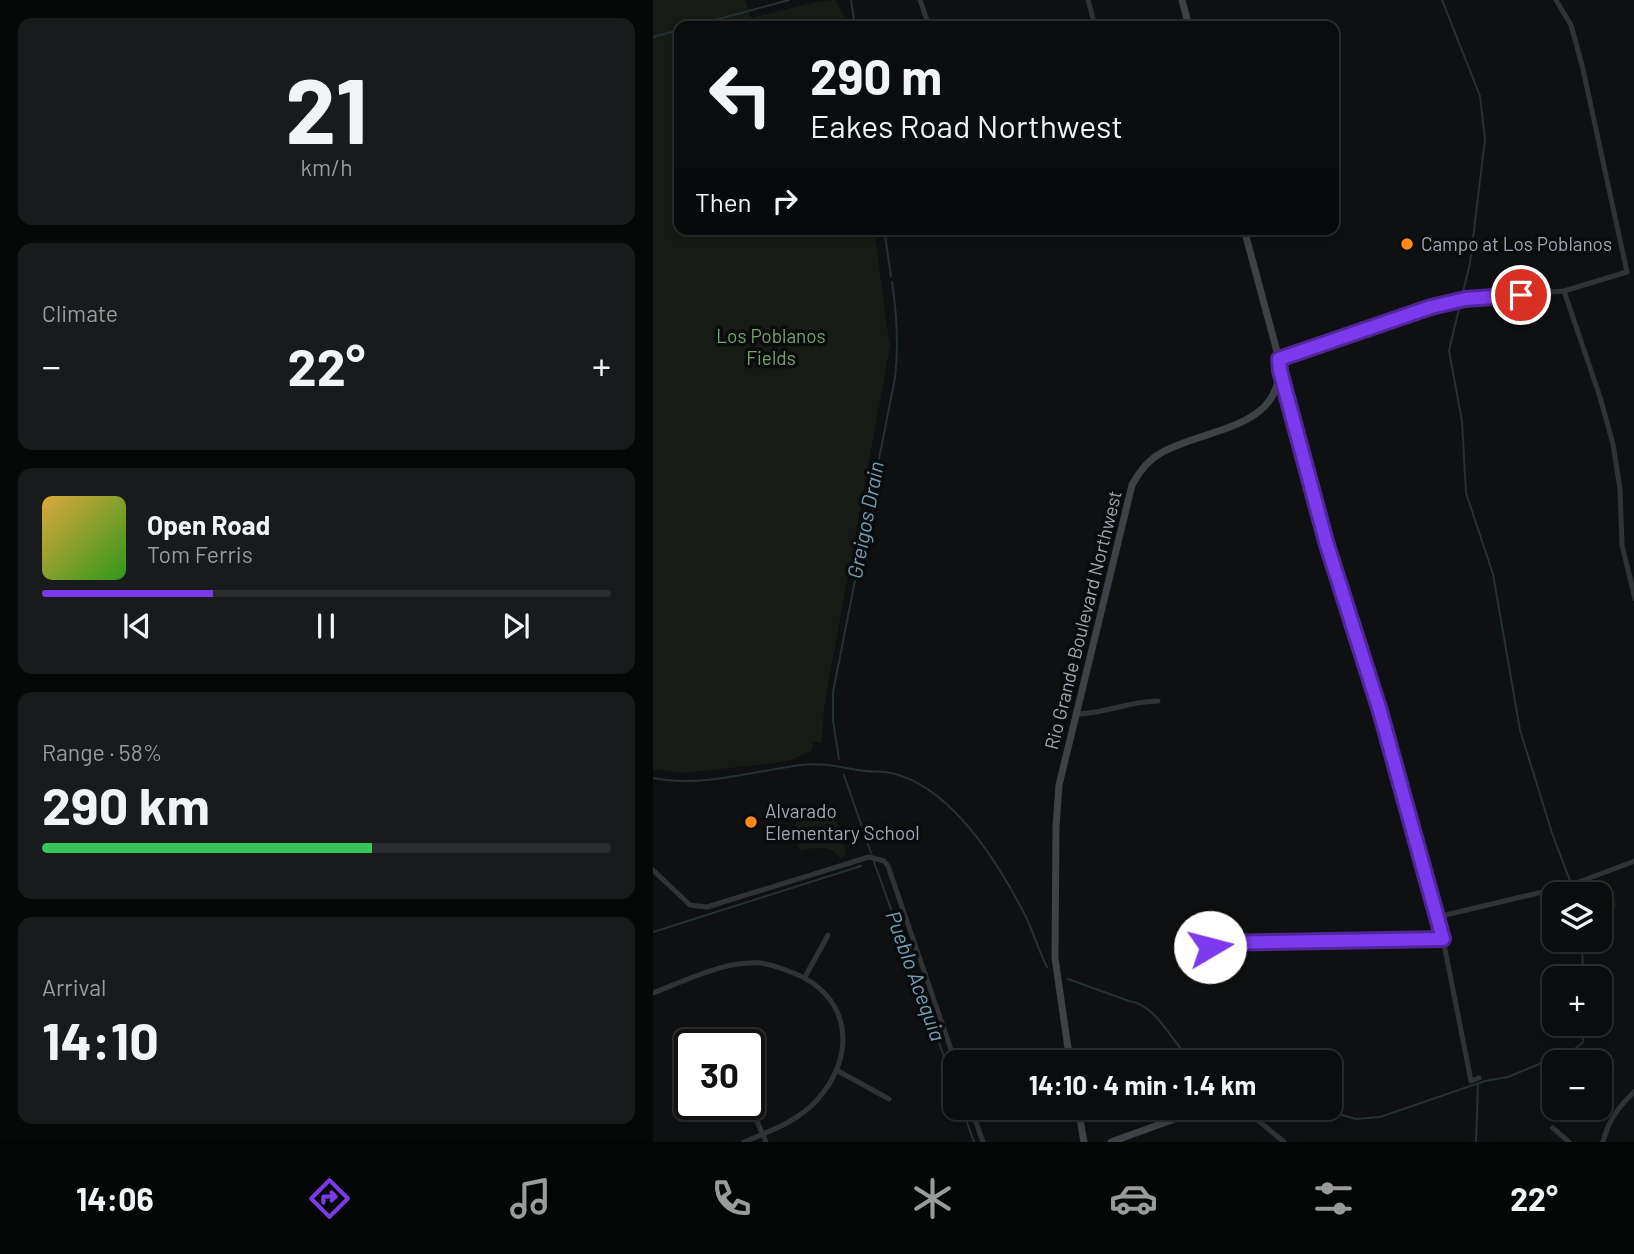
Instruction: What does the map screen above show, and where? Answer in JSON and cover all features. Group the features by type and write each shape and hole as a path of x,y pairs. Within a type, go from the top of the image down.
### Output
{"street":[{"path":"920,0 927,21"},
{"path":"1088,0 1094,21"},
{"path":"1182,0 1188,21"},
{"path":"1279,359 1431,307 1465,299 1564,291 1627,272 1571,25 1556,0"},
{"name":"Rio Grande Boulevard Northwest","path":"1068,1050 1055,958 1059,785 1128,496 1138,473 1161,453 1239,424 1258,413 1275,388 1280,371 1279,359 1246,235"},
{"path":"1564,291 1613,444 1620,489 1623,545 1634,599"},
{"path":"1280,371 1327,545 1380,711 1437,916 1471,1082 1479,1078"},
{"path":"1076,713 1090,714 1146,701 1158,701"},
{"path":"653,870 690,905 707,907 869,858 883,861 888,866 952,1050"},
{"path":"1437,916 1568,886 1634,861"},
{"path":"805,977 828,935"},
{"path":"1210,947 1214,943 1443,939"},
{"path":"653,993 710,971 734,965 767,964 805,977 828,997 840,1017 844,1039 838,1071 826,1089 802,1114 744,1142"},
{"path":"838,1071 889,1099"},
{"path":"1603,1142 1607,1128 1619,1107 1634,1091"},
{"path":"757,1120 766,1142"},
{"path":"975,1120 983,1142"},
{"path":"1080,1120 1084,1142"},
{"path":"1111,1142 1172,1120"},
{"path":"1257,1120 1284,1142"},
{"path":"1553,1128 1569,1142"}],"green space":[{"name":"Los Poblanos Fields","path":"653,0 745,0 751,18 820,1 835,0 845,21 674,21 674,235 875,235 890,347 824,707 822,742 813,742 812,750 791,760 775,763 683,773 653,769"},
{"path":"833,812 835,816 847,854 841,858 827,849 800,851 793,828 796,823"},
{"path":"1612,891 1617,907 1612,911"}],"waterway":[{"path":"711,21 789,0"},
{"name":"Pueblo Acequia","path":"851,0 854,21"},
{"path":"1442,0 1480,96 1485,139 1470,263 1462,296"},
{"path":"653,37 674,31"},
{"name":"Pueblo Acequia","path":"885,235 891,276"},
{"name":"Greigos Drain","path":"839,759 833,720 833,692 895,378 897,330 892,282"},
{"path":"1460,304 1449,351 1462,421 1466,493 1493,574 1520,730 1570,882"},
{"path":"653,778 671,781 709,780 818,764 886,772 909,779 950,807 985,848 1024,913 1047,967"},
{"name":"Pueblo Acequia","path":"844,775 871,853"},
{"name":"Pueblo Acequia","path":"874,862 943,1054"},
{"path":"653,932 861,866"},
{"path":"1582,952 1583,966"},
{"path":"1068,979 1139,1004 1156,1017 1182,1050"},
{"path":"1342,1115 1356,1119 1380,1117 1485,1081 1508,1077 1575,1049 1583,1042 1583,1036"},
{"path":"1476,1142 1478,1085"},
{"name":"Pueblo Acequia","path":"966,1120 974,1142"}],"place":[{"name":"Campo at Los Poblanos","path":"1407,244"},
{"name":"Alvarado Elementary School","path":"751,822"}],"route":[{"path":"1210,947 1214,943 1443,939 1380,711 1327,545 1279,359 1431,307 1465,299 1521,295"}]}
